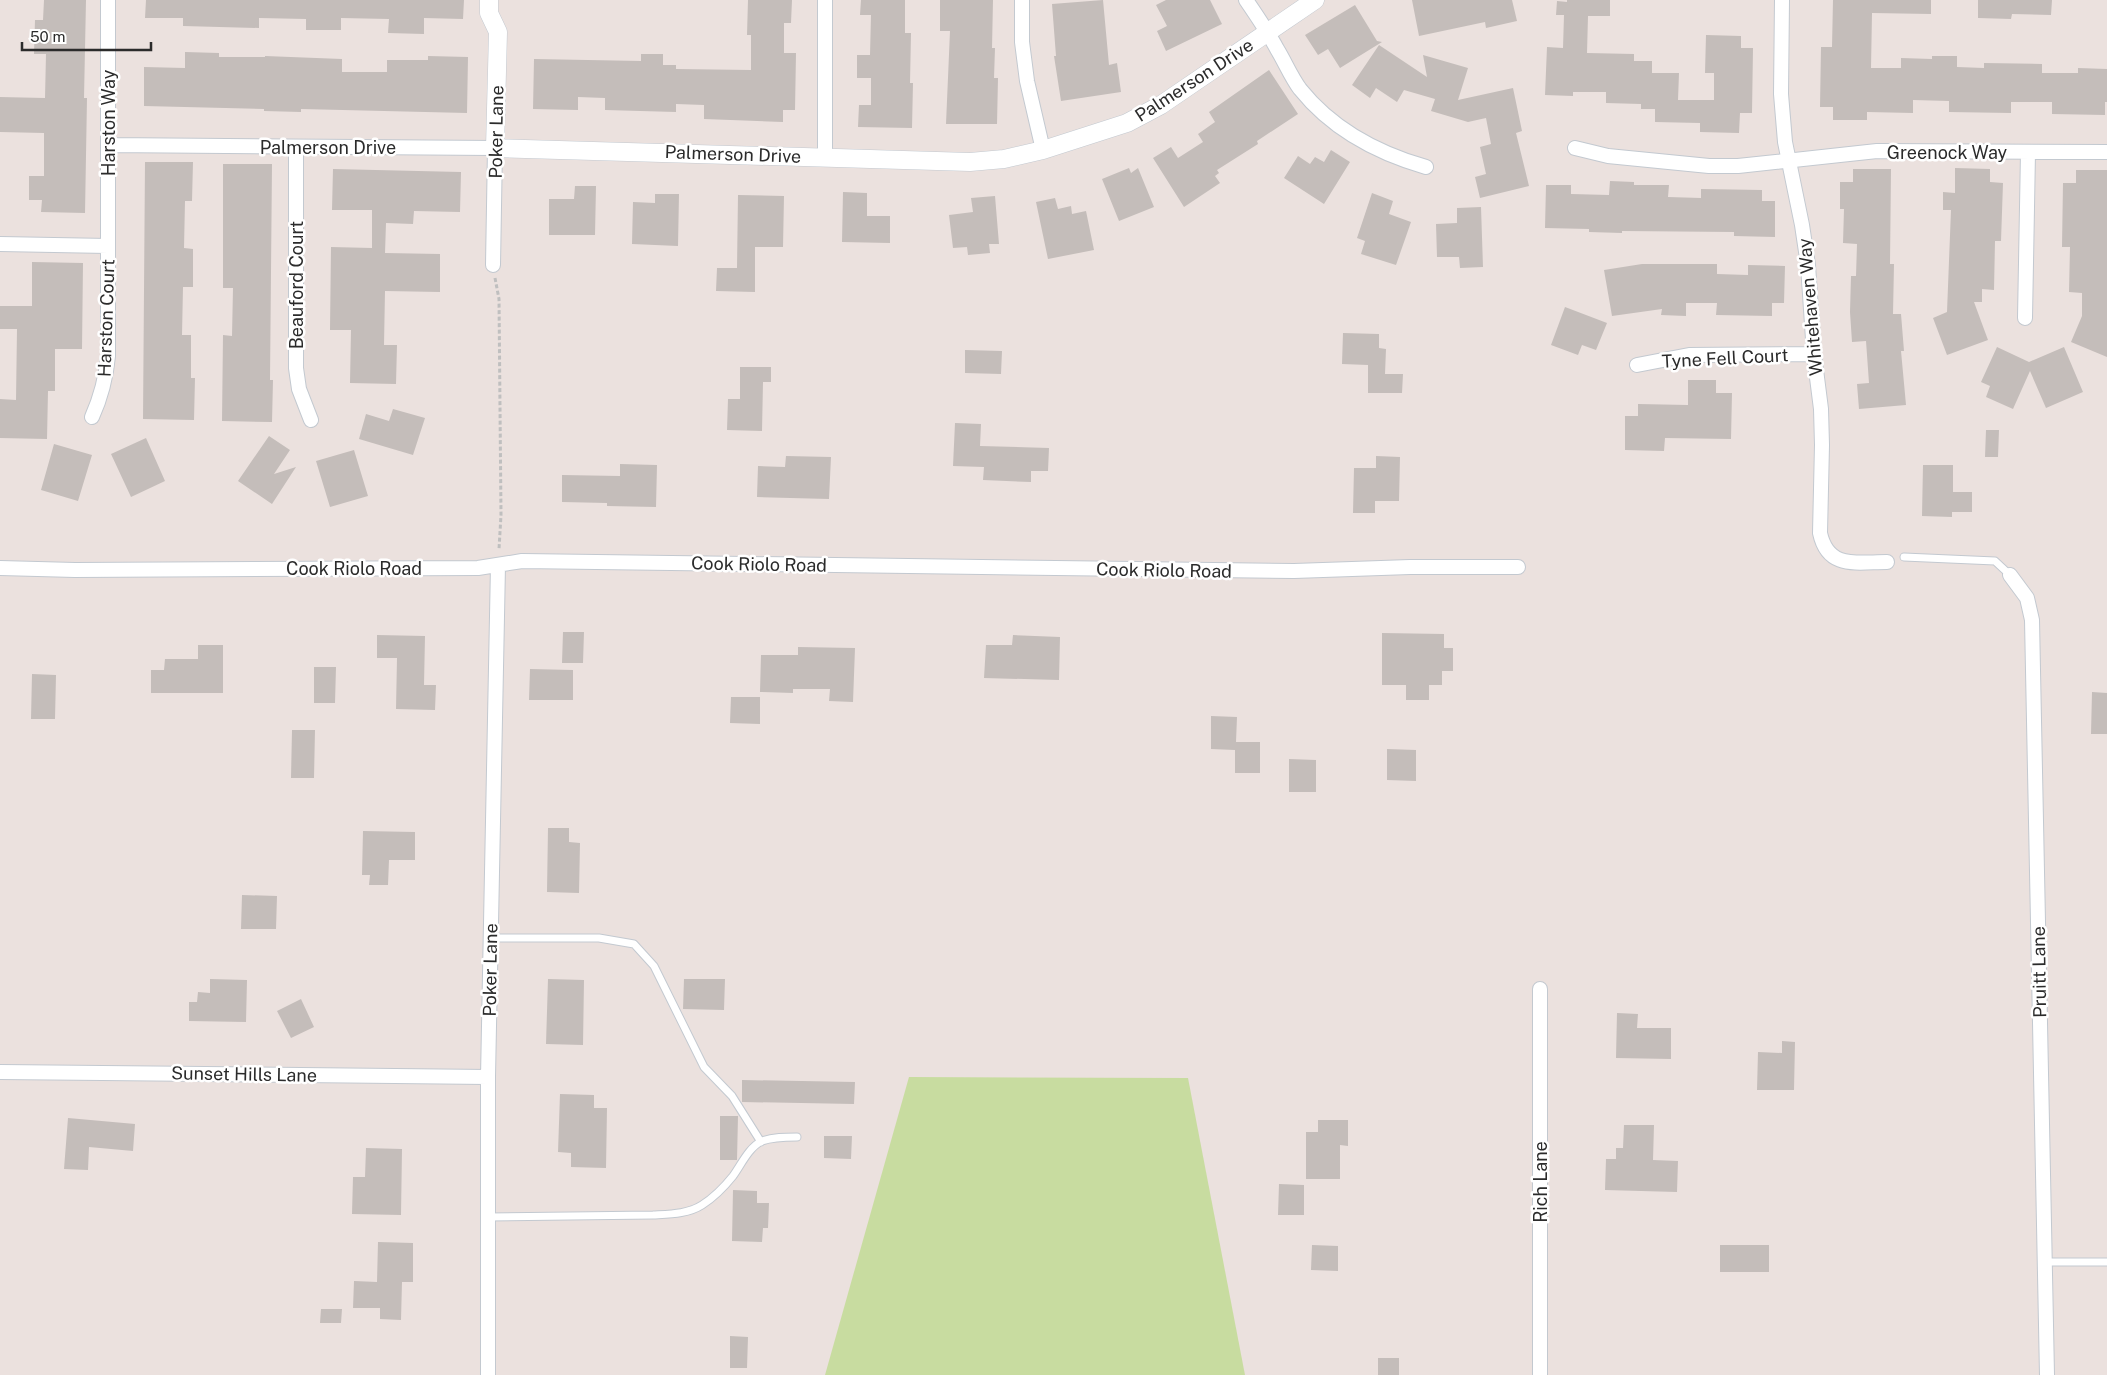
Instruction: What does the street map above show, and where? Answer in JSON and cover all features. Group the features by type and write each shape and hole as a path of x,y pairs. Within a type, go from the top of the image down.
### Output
{"street":[{"name":"Harston Way","path":"108,0 108,246"},
{"name":"Poker Lane","path":"490,0 490,13 498,32 493,266"},
{"path":"825,0 825,156"},
{"path":"1022,0 1022,42 1027,80 1043,150"},
{"path":"1246,0 1268,31 1299,88 1321,111 1343,129 1371,146 1401,160 1426,167"},
{"name":"Palmerson Drive","path":"108,145 296,148 495,148 825,156 970,162 1004,159 1043,150 1127,123 1161,105 1315,0"},
{"name":"Whitehaven Way","path":"1782,0 1781,94 1788,161 1802,225 1808,265 1814,354 1821,410 1820,533 1822,544 1828,553 1837,560 1887,562"},
{"name":"Beauford Court","path":"296,148 296,368 299,389 311,420"},
{"name":"Greenock Way","path":"1575,148 1608,156 1709,166 1738,166 1877,151 2107,152"},
{"path":"2025,318 2028,152"},
{"path":"0,244 108,246"},
{"name":"Harston Court","path":"92,417 101,397 106,376 108,246"},
{"name":"Tyne Fell Court","path":"1637,365 1689,355 1814,354"},
{"name":"Cook Riolo Road","path":"0,568 75,570 478,568 522,561 1294,571 1410,567 1518,567"},
{"name":"Poker Lane","path":"488,1375 488,1077 498,565"},
{"name":"Pruitt Lane","path":"2010,575 2027,598 2032,620 2047,1375"},
{"name":"Rich Lane","path":"1540,989 1540,1375"},
{"name":"Sunset Hills Lane","path":"0,1072 488,1077"}],"lane":[{"path":"1904,557 1995,561 2010,575"},
{"path":"491,938 599,938 634,944 654,966 704,1067 732,1096 761,1142"},
{"path":"488,1217 681,1213 702,1205 720,1191 746,1157 761,1142 779,1137 796,1137"},
{"path":"2045,1262 2107,1262"}],"path":[{"path":"493,266 499,299 501,515 498,565"}],"green space":[{"path":"909,1077 1188,1078 1245,1375 825,1375"}],"building":[{"path":"44,0 86,0 84,98 87,98 85,213 41,212 42,200 29,200 29,176 44,176 44,133 0,132 0,97 45,98 46,54 34,54 35,20 43,20"},
{"path":"146,0 464,0 463,19 424,18 424,34 388,33 389,19 341,18 341,30 306,30 306,19 259,18 259,28 183,26 183,18 145,18"},
{"path":"748,0 792,0 791,23 784,23 784,53 796,53 795,110 783,110 783,122 704,119 704,105 676,104 676,112 605,110 605,98 578,97 578,110 533,109 534,59 641,61 641,54 663,54 663,65 676,65 676,69 751,70 751,35 747,35"},
{"path":"861,0 905,0 905,33 911,33 910,83 913,83 912,128 858,127 859,105 871,105 871,78 857,78 857,55 870,55 871,15 860,15"},
{"path":"940,0 993,0 992,48 995,48 994,78 998,78 997,124 946,124 950,31 940,31"},
{"path":"1103,0 1109,65 1117,63 1121,92 1061,101 1054,56 1056,56 1052,4"},
{"path":"1166,0 1210,0 1222,24 1166,51 1157,31 1167,26 1156,5"},
{"path":"1412,0 1512,0 1517,21 1486,28 1485,22 1419,36"},
{"path":"1567,0 1610,0 1610,16 1588,16 1587,53 1634,54 1634,61 1652,61 1652,73 1679,73 1678,100 1714,100 1714,73 1705,73 1706,35 1741,36 1741,48 1753,48 1752,113 1740,113 1739,133 1700,132 1700,123 1655,122 1655,109 1641,109 1641,104 1606,103 1606,92 1573,92 1573,96 1545,95 1547,47 1563,48 1564,15 1556,15 1557,1 1567,2"},
{"path":"1833,0 1931,0 1931,14 1872,13 1871,68 1901,68 1901,58 1932,59 1932,56 1957,56 1957,67 1984,68 1984,63 2042,64 2042,73 2078,73 2078,68 2107,69 2105,115 2052,114 2052,102 2011,102 2011,113 1949,112 1949,101 1913,100 1913,113 1867,112 1867,120 1833,120 1833,107 1820,107 1821,47 1832,47"},
{"path":"1978,0 2052,0 2051,15 2012,14 2011,19 1978,18"},
{"path":"1355,5 1377,41 1382,42 1340,68 1328,49 1318,55 1305,35"},
{"path":"1379,45 1427,77 1423,55 1468,68 1458,100 1513,88 1522,131 1516,133 1529,186 1480,198 1475,177 1486,174 1480,147 1491,144 1486,118 1468,122 1431,111 1435,99 1404,90 1397,102 1376,88 1370,98 1352,85"},
{"path":"185,52 219,53 219,57 265,56 342,59 342,72 387,72 387,60 428,60 428,56 468,57 467,113 301,109 301,112 264,111 264,109 144,106 144,67 185,68"},
{"path":"1269,70 1298,114 1257,141 1258,144 1217,170 1219,173 1215,176 1220,183 1184,207 1153,158 1171,147 1178,158 1203,142 1198,134 1215,122 1209,112"},
{"path":"1331,150 1350,162 1324,204 1284,178 1298,156 1310,164 1315,157 1324,162"},
{"path":"145,162 193,162 192,201 185,201 184,248 193,249 193,287 183,287 182,335 191,335 191,378 195,378 194,420 143,419"},
{"path":"223,164 272,164 270,380 273,380 272,422 222,421 223,335 232,336 233,288 223,288"},
{"path":"1129,168 1131,173 1138,168 1154,207 1119,221 1102,179"},
{"path":"1955,168 1990,169 1990,182 2003,183 2001,241 1995,241 1994,290 1982,289 1982,302 1974,302 1988,340 1947,355 1933,318 1947,312 1951,210 1943,210 1943,192 1955,193"},
{"path":"333,169 461,172 460,212 414,211 413,224 386,223 385,253 440,254 440,292 385,291 384,345 397,345 396,384 350,383 351,330 330,330 331,247 372,248 372,210 332,210"},
{"path":"1853,169 1891,169 1890,264 1894,264 1893,314 1901,314 1904,351 1901,351 1906,405 1859,409 1857,384 1869,383 1866,341 1852,342 1850,312 1851,276 1856,276 1857,244 1843,243 1844,209 1840,209 1840,182 1853,182"},
{"path":"2076,170 2107,170 2107,357 2071,342 2082,316 2082,293 2069,292 2070,247 2062,247 2063,183 2076,183"},
{"path":"1610,181 1634,182 1634,185 1669,185 1668,197 1701,198 1701,189 1762,190 1762,201 1775,201 1775,237 1734,236 1734,232 1622,231 1622,233 1589,232 1589,229 1545,228 1546,185 1571,185 1571,194 1609,195"},
{"path":"575,186 596,186 595,235 549,235 549,199 574,199"},
{"path":"843,192 867,193 867,216 890,216 890,243 842,242"},
{"path":"1372,193 1393,201 1389,214 1411,222 1396,265 1361,254 1365,241 1357,238"},
{"path":"655,194 679,194 678,246 632,244 633,202 655,203"},
{"path":"738,195 784,196 783,247 755,247 755,292 716,291 717,268 737,268"},
{"path":"995,196 999,244 989,244 990,253 968,255 967,247 953,248 949,215 973,212 971,198"},
{"path":"1055,198 1058,209 1071,206 1072,214 1086,211 1094,250 1048,259 1036,202"},
{"path":"1481,207 1483,267 1460,268 1459,257 1437,257 1436,224 1457,223 1457,208"},
{"path":"32,262 83,263 82,349 55,349 55,391 48,391 47,439 0,438 0,399 16,400 17,329 0,329 0,306 32,306"},
{"path":"1642,264 1717,264 1717,274 1748,275 1748,265 1785,266 1784,303 1772,303 1772,316 1716,315 1717,303 1686,303 1686,316 1661,315 1662,309 1612,316 1604,270"},
{"path":"1565,307 1607,323 1596,350 1582,345 1578,355 1551,345"},
{"path":"1343,333 1379,334 1379,348 1386,349 1385,374 1403,374 1402,393 1368,393 1368,365 1342,364"},
{"path":"1997,347 2029,362 2064,347 2083,392 2046,408 2030,371 2013,409 1986,397 1990,386 1981,382"},
{"path":"965,350 1002,351 1001,374 965,373"},
{"path":"740,367 771,367 771,382 763,382 762,431 727,430 728,399 740,399"},
{"path":"1688,380 1716,380 1716,393 1732,393 1731,439 1665,438 1664,451 1625,450 1625,416 1638,416 1638,404 1688,405"},
{"path":"393,409 425,418 413,455 359,439 366,414 389,421"},
{"path":"955,423 981,424 980,446 1049,448 1048,471 1031,471 1031,482 983,480 984,467 953,466"},
{"path":"1986,430 1999,430 1998,457 1985,457"},
{"path":"269,436 290,450 274,474 296,467 272,504 238,481"},
{"path":"146,438 165,481 131,497 111,454"},
{"path":"54,444 92,455 78,501 41,490"},
{"path":"354,450 368,496 330,507 316,461"},
{"path":"786,456 831,457 829,499 757,497 758,466 785,467"},
{"path":"1376,456 1400,457 1399,501 1375,501 1375,513 1353,513 1354,468 1376,468"},
{"path":"620,464 657,465 656,507 607,506 607,503 562,502 562,475 620,476"},
{"path":"1923,465 1953,465 1953,492 1972,492 1972,512 1952,512 1952,517 1922,516"},
{"path":"563,632 584,632 583,663 562,663"},
{"path":"1382,633 1444,634 1444,648 1453,648 1453,671 1442,671 1442,685 1429,685 1429,700 1406,700 1406,685 1382,685"},
{"path":"377,635 425,636 424,685 436,685 435,710 396,709 397,658 377,658"},
{"path":"1013,635 1060,637 1059,680 984,678 986,645 1012,645"},
{"path":"198,645 223,645 223,693 151,693 151,670 164,670 165,659 198,659"},
{"path":"798,647 855,648 853,702 829,701 830,689 793,689 793,693 760,692 761,655 798,655"},
{"path":"314,667 336,667 335,703 314,703"},
{"path":"530,669 573,670 573,700 529,700"},
{"path":"32,674 56,675 55,719 31,719"},
{"path":"2092,692 2107,693 2107,734 2091,734"},
{"path":"731,697 760,697 760,724 730,723"},
{"path":"1211,716 1237,717 1236,742 1260,742 1260,773 1235,773 1235,750 1211,749"},
{"path":"292,730 315,730 314,778 291,778"},
{"path":"1387,749 1416,750 1416,781 1387,780"},
{"path":"1289,759 1316,760 1316,792 1289,792"},
{"path":"548,828 569,828 569,842 580,843 579,893 547,892"},
{"path":"363,831 415,832 415,860 389,860 388,885 369,885 370,875 362,875"},
{"path":"242,895 277,896 276,929 241,929"},
{"path":"210,979 247,980 246,1022 189,1021 189,1002 197,1002 198,992 210,993"},
{"path":"548,979 584,980 583,1045 546,1044"},
{"path":"684,979 725,979 724,1010 683,1009"},
{"path":"301,999 314,1027 291,1038 277,1011"},
{"path":"1617,1013 1638,1014 1637,1028 1671,1028 1671,1059 1616,1058"},
{"path":"1782,1041 1795,1042 1794,1090 1757,1090 1758,1052 1782,1053"},
{"path":"742,1080 855,1082 854,1104 742,1102"},
{"path":"560,1094 594,1095 594,1108 607,1108 606,1168 571,1167 571,1153 558,1152"},
{"path":"720,1116 738,1116 737,1160 720,1160"},
{"path":"68,1118 135,1124 133,1151 89,1147 88,1170 64,1169"},
{"path":"1318,1120 1348,1120 1348,1146 1340,1145 1340,1179 1306,1179 1306,1132 1318,1132"},
{"path":"1624,1125 1654,1125 1653,1160 1678,1161 1677,1192 1605,1190 1606,1159 1616,1159 1616,1148 1623,1148"},
{"path":"824,1136 852,1136 851,1159 824,1158"},
{"path":"366,1148 402,1149 401,1215 352,1214 353,1177 365,1177"},
{"path":"1279,1184 1304,1185 1304,1215 1278,1215"},
{"path":"733,1190 757,1191 757,1203 769,1203 768,1228 763,1228 762,1242 732,1241"},
{"path":"378,1242 413,1243 413,1282 402,1282 401,1320 380,1319 380,1308 353,1308 354,1281 377,1282"},
{"path":"1312,1245 1338,1246 1338,1271 1311,1270"},
{"path":"1720,1245 1769,1245 1769,1272 1720,1272"},
{"path":"321,1309 342,1309 341,1323 320,1323"},
{"path":"730,1336 748,1337 747,1368 730,1368"},
{"path":"1378,1358 1399,1358 1399,1375 1378,1375"}]}
